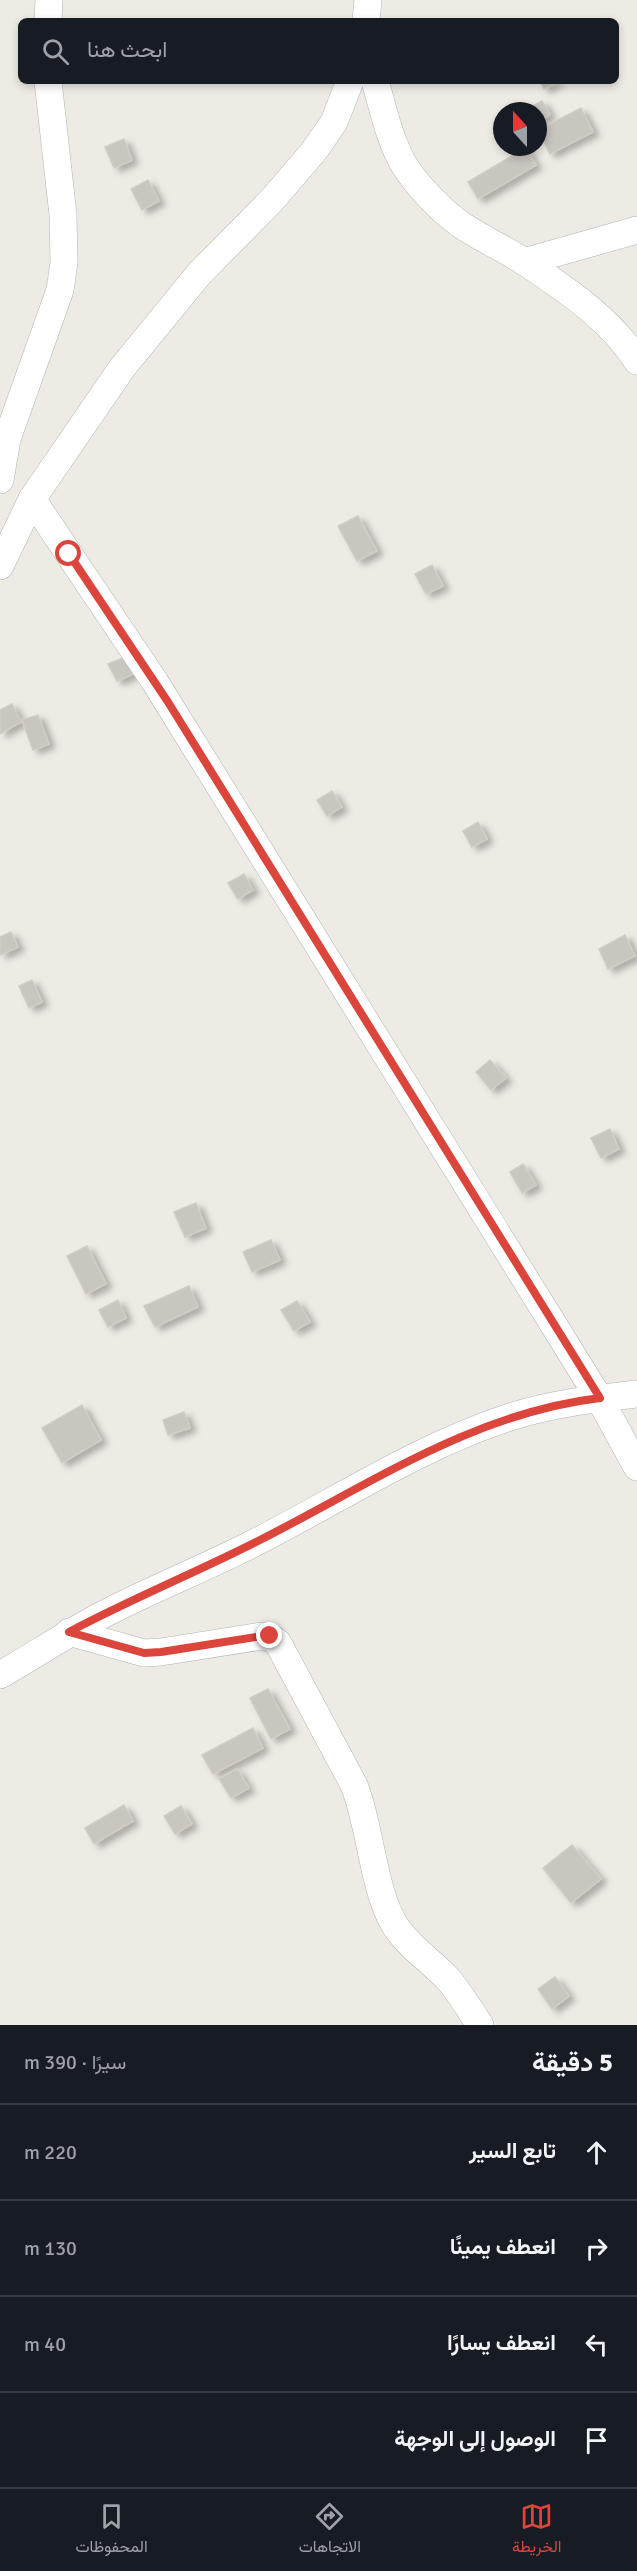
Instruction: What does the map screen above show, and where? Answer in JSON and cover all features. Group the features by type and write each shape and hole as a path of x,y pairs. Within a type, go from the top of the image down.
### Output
{"street":[{"path":"48,18 49,0"},
{"path":"366,18 368,0"},
{"path":"0,480 7,439 60,290 64,263 63,214 48,84"},
{"path":"0,566 32,500 129,360 199,274 272,200 314,151 334,122 349,84"},
{"path":"376,84 390,134 403,164 430,196 463,227 524,262 592,311 615,332 637,361"},
{"path":"524,262 637,230"},
{"path":"32,500 155,682 600,1398 637,1467"},
{"path":"0,1675 69,1632 257,1542 378,1476 454,1438 508,1418 572,1402 637,1394"},
{"path":"69,1632 144,1653 262,1636 270,1636 278,1643 363,1806 384,1898 395,1926 414,1949 448,1979 480,2025"}],"building":[{"path":"542,84 553,84 544,89"},
{"path":"581,108 593,132 550,154 547,148 547,125"},
{"path":"124,139 132,160 114,168 105,147"},
{"path":"512,156 530,156 536,165 478,199 468,182"},
{"path":"148,180 159,201 142,210 131,189"},
{"path":"358,516 377,551 357,561 338,526"},
{"path":"432,565 443,586 426,594 415,574"},
{"path":"126,657 133,674 117,681 108,664"},
{"path":"12,704 21,722 0,734 0,710"},
{"path":"38,715 49,744 33,750 22,720"},
{"path":"332,791 342,807 327,816 317,800"},
{"path":"478,822 487,839 472,847 463,831"},
{"path":"244,874 253,890 238,899 228,883"},
{"path":"11,932 18,947 0,955 0,937"},
{"path":"625,935 635,956 608,969 599,949"},
{"path":"32,980 42,1002 29,1008 19,986"},
{"path":"490,1060 506,1078 491,1090 476,1072"},
{"path":"610,1129 619,1149 601,1158 591,1138"},
{"path":"523,1164 536,1185 522,1193 510,1172"},
{"path":"196,1203 206,1228 185,1237 174,1212"},
{"path":"271,1240 280,1260 252,1272 243,1252"},
{"path":"87,1246 106,1284 86,1294 67,1256"},
{"path":"189,1286 198,1307 155,1327 144,1306"},
{"path":"118,1300 126,1318 108,1327 99,1310"},
{"path":"297,1301 310,1322 294,1331 281,1310"},
{"path":"82,1405 101,1440 62,1463 42,1428"},
{"path":"184,1412 190,1428 168,1435 163,1420"},
{"path":"268,1689 290,1729 271,1739 250,1698"},
{"path":"253,1728 263,1748 213,1774 202,1755"},
{"path":"237,1769 249,1788 231,1798 219,1779"},
{"path":"124,1805 133,1821 94,1844 85,1828"},
{"path":"181,1806 192,1824 175,1834 164,1816"},
{"path":"572,1845 601,1879 571,1903 543,1868"},
{"path":"555,1977 569,1996 552,2009 538,1989"}],"route":[{"path":"69,554 168,702 600,1398 572,1402 508,1418 454,1438 378,1476 257,1542 69,1632 144,1653 270,1636"}]}
